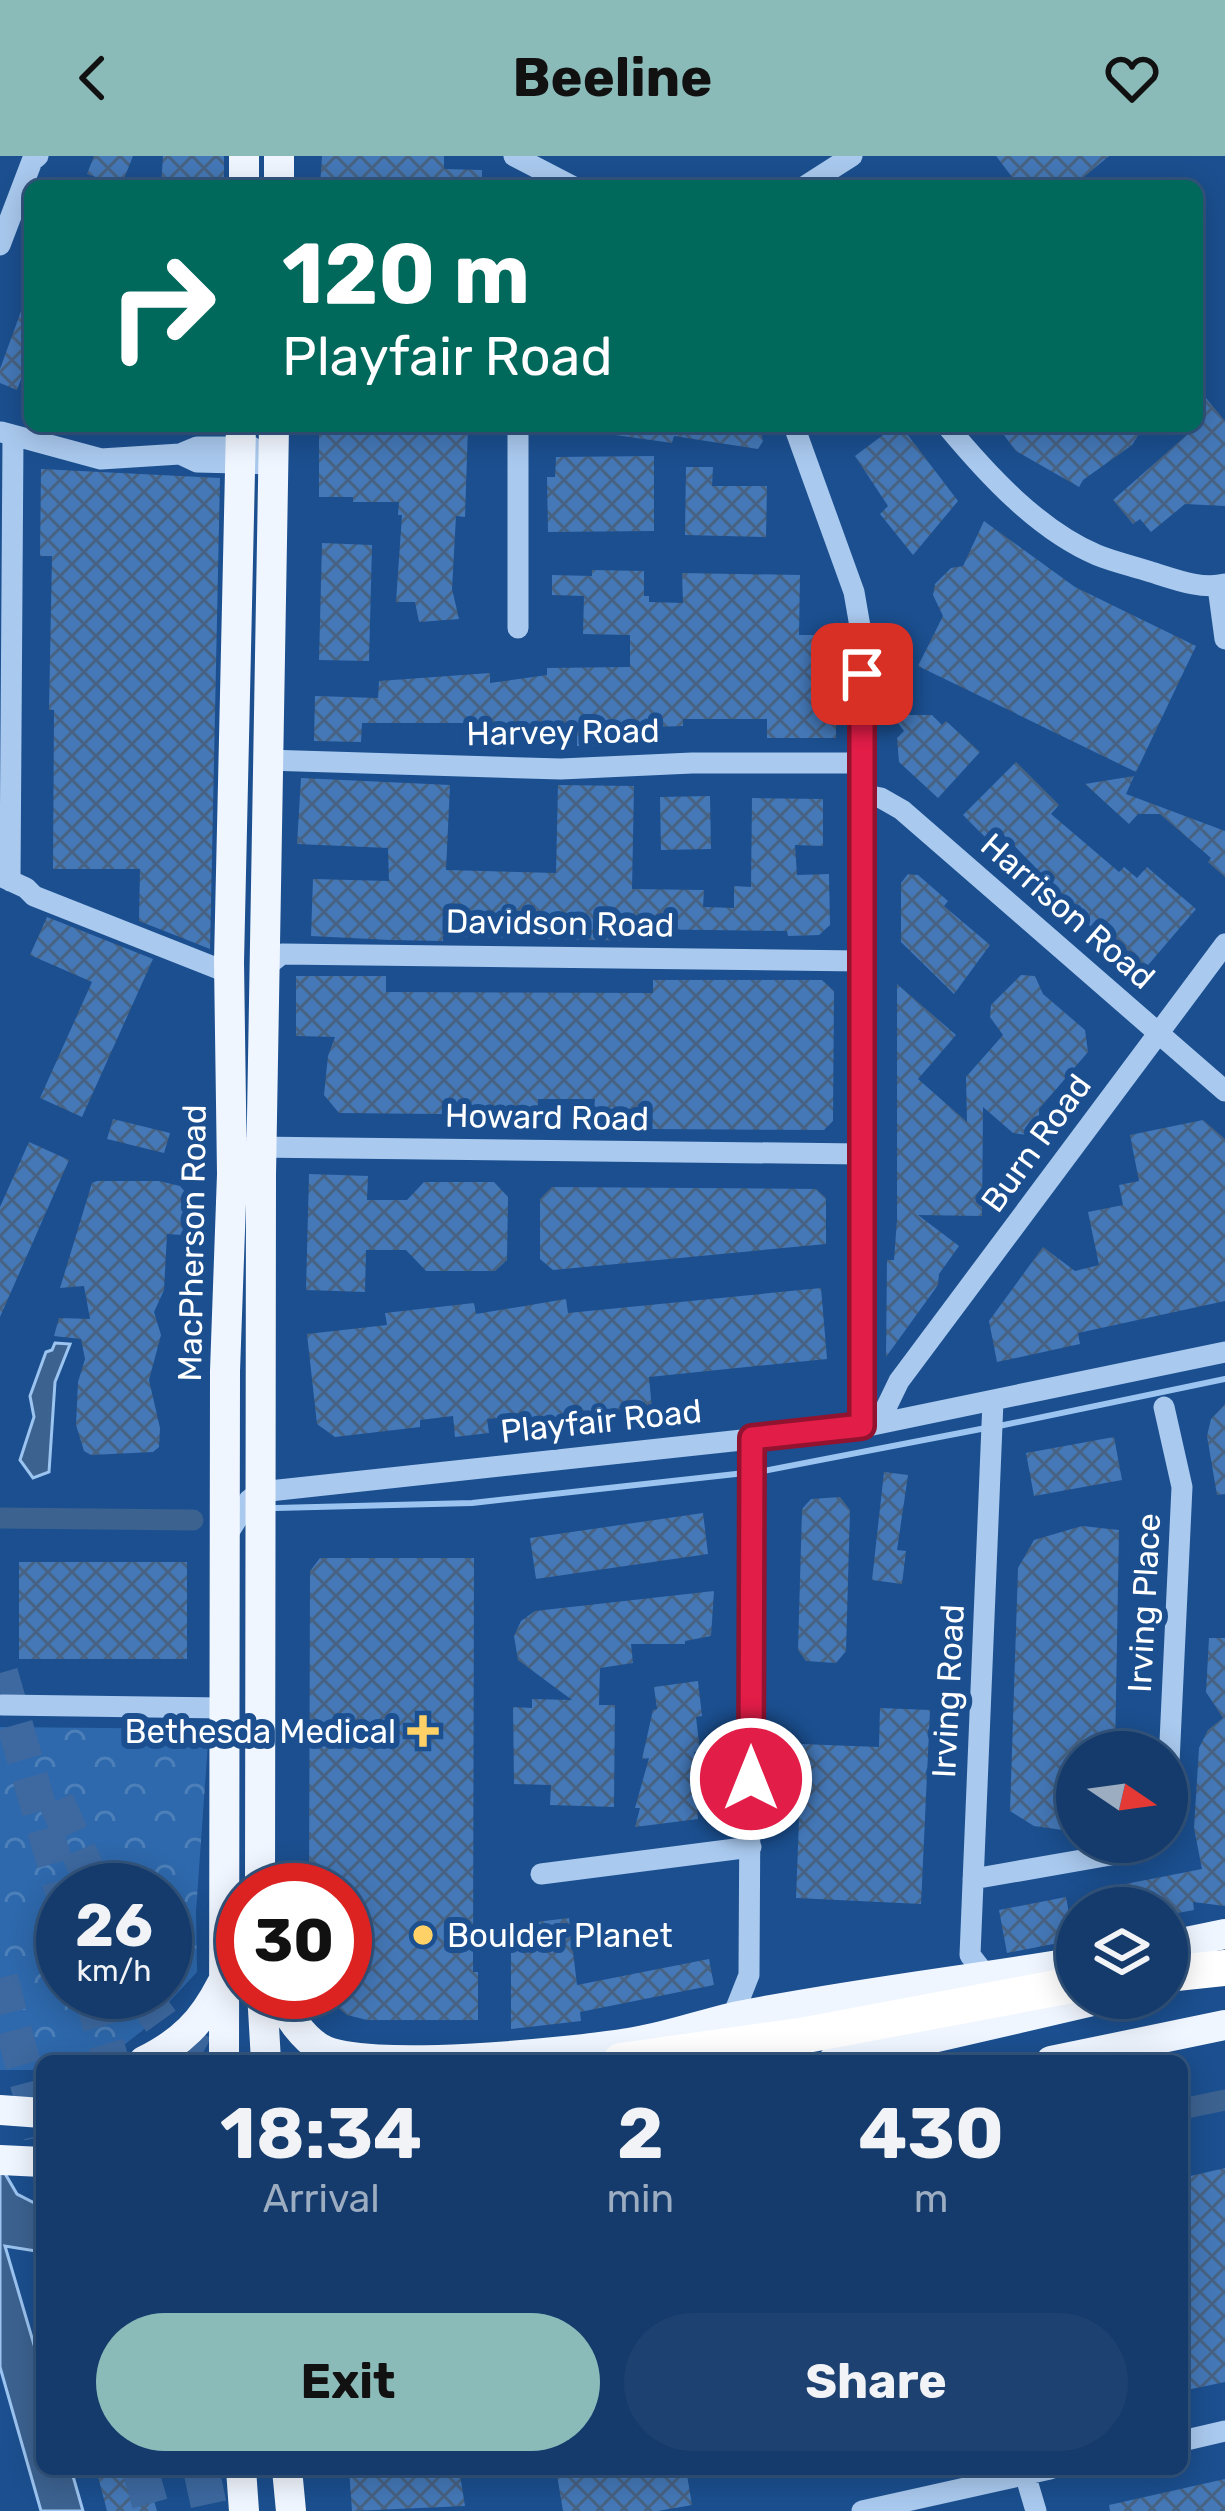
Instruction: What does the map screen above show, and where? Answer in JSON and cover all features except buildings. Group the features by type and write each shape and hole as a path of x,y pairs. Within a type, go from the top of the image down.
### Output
{"highway":[{"path":"1188,1972 1225,1969"},
{"path":"664,2055 806,2035 1056,1988"}],"main road":[{"name":"MacPherson Road","path":"241,445 230,968 247,1147 260,1492 260,1863"},
{"name":"MacPherson Road","path":"222,1863 224,1547 247,1147 264,968 274,445"},
{"path":"1188,1942 1225,1934"},
{"path":"515,2055 628,2043 733,2018 1056,1966"},
{"path":"1188,1979 1225,1969"},
{"path":"155,2055 180,2042 205,2016 216,1995"},
{"path":"859,2055 1056,2010"},
{"name":"MacPherson Road","path":"222,2019 224,2055"},
{"path":"264,2019 266,2055"},
{"path":"294,2019 321,2049 353,2055"},
{"path":"1080,2055 1225,2025"},
{"path":"0,2110 36,2113"},
{"path":"0,2160 36,2162"},
{"path":"241,2475 244,2511"},
{"path":"288,2475 291,2511"}],"street":[{"path":"814,180 852,156"},
{"path":"524,169 555,180"},
{"path":"0,245 24,182"},
{"path":"518,432 518,628"},
{"path":"796,432 854,592 862,638 862,1426"},
{"path":"952,432 980,466 1060,534 1096,554 1165,577 1222,586 1225,639"},
{"path":"230,968 34,896 12,882 6,705 7,434 100,459 181,454 196,462 241,445 274,445"},
{"name":"Harvey Road","path":"266,760 561,769 861,763"},
{"name":"Harrison Road","path":"860,794 881,798 902,810 1225,1091"},
{"name":"Burn Road","path":"862,1426 884,1412 899,1382 1225,944"},
{"name":"Davidson Road","path":"264,968 282,954 861,961"},
{"name":"Howard Road","path":"247,1147 861,1154"},
{"name":"Playfair Road","path":"260,1492 993,1410 1225,1352"},
{"path":"862,1397 877,1395 899,1382"},
{"name":"Irving Place","path":"1164,1407 1182,1487 1170,1731"},
{"name":"Irving Road","path":"987,1977 970,1955 993,1410"},
{"path":"733,2018 749,1975 752,1438"},
{"path":"224,1547 228,1531 260,1492"},
{"path":"2,1705 223,1708"},
{"path":"541,1874 751,1847"},
{"path":"973,1879 1065,1863"},
{"path":"1188,2440 1225,2432"},
{"path":"862,2511 1020,2475"},
{"path":"1024,2475 1036,2511"}],"green space":[{"path":"0,1727 209,1729 196,1911 197,1972 192,1977 192,1863 36,1863 36,2019 153,2019 111,2055 36,2055 36,2070 0,2070"}],"shaded area":[{"path":"55,1343 70,1344 55,1382 49,1472 33,1478 20,1460 34,1417 30,1396 46,1352"},
{"path":"0,2165 17,2194 36,2204 36,2251 5,2246 36,2352 36,2475 73,2475 83,2511 41,2511 0,2367"}],"waterway":[{"path":"999,1426 1225,1379"},
{"path":"758,1472 986,1428"},
{"path":"276,1508 472,1503 745,1473"},
{"path":"0,1518 193,1520"},
{"path":"1188,2108 1225,2100"}],"tunnel":[{"path":"0,1673 55,1863"},
{"path":"56,1801 84,1863"},
{"path":"0,1978 36,2113"},
{"path":"99,2019 109,2055"},
{"path":"159,2019 173,2038 205,2055"},
{"path":"142,2475 152,2511"},
{"path":"202,2475 210,2511"}],"place":[{"name":"Bethesda Medical","path":"423,1731"},
{"name":"Boulder Planet","path":"423,1935"}],"route":[{"path":"751,1779 752,1438 862,1426 862,674"}]}
